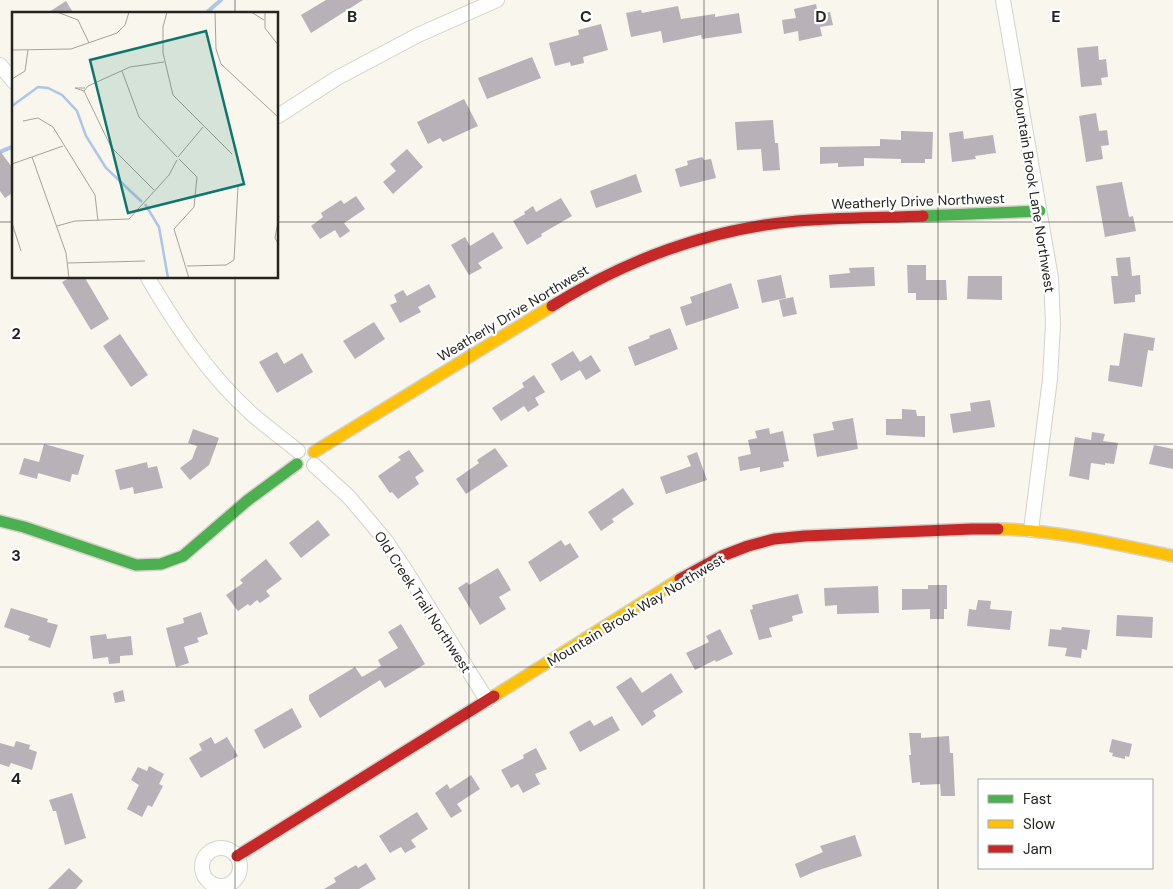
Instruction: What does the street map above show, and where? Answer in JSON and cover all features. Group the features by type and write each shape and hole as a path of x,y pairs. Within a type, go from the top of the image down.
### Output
{"street":[{"path":"279,115 337,78 410,39 498,0"},
{"name":"Mountain Brook Lane Northwest","path":"1003,0 1051,278 1053,339 1050,379 1031,530"},
{"path":"0,65 12,80"},
{"name":"Weatherly Drive Northwest","path":"314,458 571,294 622,268 672,248 733,232 797,222 1040,211"},
{"path":"149,279 169,314 204,362 228,390 306,468 314,458"},
{"path":"0,521 24,527 136,565 161,564 182,556 297,457"},
{"name":"Old Creek Trail Northwest","path":"314,458 386,541 487,700"},
{"name":"Mountain Brook Way Northwest","path":"238,856 698,568 748,546 774,539 805,536 972,529 1031,530 1096,540 1173,556"}],"building":[{"path":"326,0 363,0 311,33 301,15"},
{"path":"66,1 73,12 49,12"},
{"path":"816,4 818,14 830,12 833,25 820,27 822,36 799,41 798,31 784,34 782,20 796,18 794,9"},
{"path":"678,6 681,19 715,14 715,17 739,13 742,33 702,39 701,35 663,43 661,31 631,37 626,13 641,10 642,13"},
{"path":"601,24 608,50 583,57 584,63 571,66 570,62 555,66 549,43 579,35 578,30"},
{"path":"1098,46 1099,60 1106,59 1108,77 1101,78 1102,85 1081,87 1077,48"},
{"path":"532,57 541,78 487,99 478,78"},
{"path":"464,99 478,126 443,142 440,138 428,144 417,122"},
{"path":"1096,113 1099,131 1107,130 1109,145 1101,146 1103,159 1086,162 1079,116"},
{"path":"773,120 775,143 778,143 780,170 763,171 761,149 737,150 735,122"},
{"path":"901,131 933,132 932,159 925,159 925,163 901,163 901,159 864,158 864,166 838,167 838,163 820,164 820,147 880,146 880,139 901,140"},
{"path":"963,131 964,139 993,135 996,153 975,156 976,159 952,162 949,133"},
{"path":"407,149 423,167 393,194 383,182 396,171 390,164"},
{"path":"0,151 12,167 12,193 5,198 0,191"},
{"path":"702,157 704,160 711,159 716,178 680,187 675,169 688,165 687,161"},
{"path":"636,174 642,192 596,208 590,191"},
{"path":"1122,182 1129,217 1133,216 1136,231 1105,237 1096,186"},
{"path":"356,196 365,209 344,223 350,231 340,238 335,230 320,239 311,226 323,217 321,213 341,200 344,204"},
{"path":"561,198 572,216 541,234 542,236 527,245 513,221 525,214 524,212 533,206 536,212"},
{"path":"493,232 503,248 478,263 482,268 469,275 451,245 465,237 470,246"},
{"path":"1130,257 1132,276 1140,275 1141,294 1135,295 1135,302 1114,304 1111,276 1118,276 1116,258"},
{"path":"907,265 926,265 926,280 946,280 947,300 916,300 916,293 908,293"},
{"path":"874,267 875,286 830,288 829,275 850,273 849,268"},
{"path":"781,275 786,298 762,303 757,280"},
{"path":"968,276 1002,276 1002,300 967,299"},
{"path":"67,279 86,279 109,319 91,330 62,282"},
{"path":"731,283 739,308 686,326 680,307 692,303 690,297"},
{"path":"429,284 436,297 418,307 421,312 400,323 390,305 397,302 394,295 403,290 407,296"},
{"path":"793,297 797,314 783,317 779,300"},
{"path":"374,322 385,339 355,359 343,341"},
{"path":"670,328 678,349 635,366 628,347"},
{"path":"1124,333 1155,338 1153,351 1148,350 1142,387 1108,381 1110,365 1119,366"},
{"path":"120,334 148,375 131,387 103,346"},
{"path":"573,351 580,362 591,355 601,371 586,380 580,370 561,381 551,364"},
{"path":"277,352 284,364 302,353 313,372 277,393 259,362"},
{"path":"534,375 545,392 535,398 539,405 528,412 524,406 501,421 492,408 524,387 522,383"},
{"path":"990,400 995,427 953,433 950,414 971,411 970,403"},
{"path":"902,409 916,410 917,416 925,416 925,437 886,435 886,419 902,419"},
{"path":"853,418 858,449 817,457 813,434 834,430 832,422"},
{"path":"769,428 770,434 783,431 789,461 783,462 784,467 760,472 760,467 740,471 738,457 751,454 748,440 757,438 755,431"},
{"path":"193,429 219,438 209,465 190,480 180,468 192,459 197,446 188,443"},
{"path":"1092,432 1105,434 1103,441 1118,443 1114,464 1091,463 1089,480 1069,476 1075,437 1091,440"},
{"path":"44,444 84,455 78,475 72,474 70,482 38,473 37,479 19,474 24,458 39,462"},
{"path":"1154,445 1173,449 1173,469 1149,464"},
{"path":"495,448 508,466 466,494 456,479 479,463 477,460"},
{"path":"409,450 424,471 415,477 419,484 398,499 392,492 390,493 378,476 401,460 398,457"},
{"path":"697,452 707,480 666,494 660,477 691,466 687,456"},
{"path":"147,462 148,468 157,466 163,488 134,494 133,487 120,490 115,470"},
{"path":"623,488 634,504 612,519 614,522 601,531 588,512"},
{"path":"318,520 330,535 301,558 289,543"},
{"path":"561,540 565,546 570,543 579,557 540,582 528,562"},
{"path":"266,559 282,579 266,591 270,596 260,603 257,600 250,606 248,604 238,611 226,595 243,583 240,580"},
{"path":"498,568 511,590 499,597 506,609 480,625 458,588 467,582 469,585"},
{"path":"928,585 947,585 947,609 944,609 944,619 930,619 930,609 902,610 902,589 928,589"},
{"path":"878,586 879,613 837,614 837,605 825,606 824,588"},
{"path":"798,594 803,613 792,616 793,621 769,628 772,637 759,640 750,610 753,609 752,605"},
{"path":"978,600 991,601 990,609 1012,611 1010,630 967,626 969,609 976,610"},
{"path":"11,608 48,619 47,622 58,625 50,648 28,640 30,636 4,627"},
{"path":"201,612 208,634 197,638 199,642 184,647 189,663 176,667 166,628 184,623 183,618"},
{"path":"1117,615 1153,617 1152,638 1116,636"},
{"path":"401,624 425,664 385,688 380,680 320,718 309,700 309,695 355,667 362,677 381,666 378,660 398,648 388,632"},
{"path":"1062,627 1090,630 1087,650 1082,649 1081,658 1065,656 1067,648 1048,646 1050,629 1061,630"},
{"path":"720,629 733,654 695,670 686,653 709,642 706,636"},
{"path":"106,634 107,639 131,636 133,655 120,656 120,663 109,664 108,657 93,659 90,636"},
{"path":"671,673 683,692 653,711 656,716 642,726 616,687 631,677 642,693"},
{"path":"123,690 125,701 115,703 113,693"},
{"path":"292,708 302,727 264,749 254,730"},
{"path":"612,716 620,730 580,752 569,732 590,720 594,726"},
{"path":"909,733 921,733 921,738 949,736 950,753 953,753 955,796 941,796 940,784 920,785 920,782 912,783"},
{"path":"211,737 215,744 227,737 238,756 201,778 189,758 202,750 199,744"},
{"path":"1112,739 1132,744 1129,757 1125,756 1125,759 1112,756 1113,753 1109,752"},
{"path":"16,741 30,745 29,749 37,752 32,770 11,763 9,767 0,764 0,743 14,747"},
{"path":"536,748 547,769 535,774 540,784 523,793 518,784 511,788 501,770 524,758 523,755"},
{"path":"149,766 164,774 159,784 163,786 152,807 148,805 142,817 127,809 139,785 131,780 138,767 147,771"},
{"path":"471,775 480,789 457,804 462,811 451,818 435,793 447,784 450,789"},
{"path":"72,793 86,838 65,845 56,811 53,811 49,800"},
{"path":"417,812 428,829 411,840 416,847 405,853 401,847 390,853 379,836"},
{"path":"855,835 862,856 800,878 795,864 823,852 820,846"},
{"path":"366,863 376,879 359,889 324,889 336,882 334,878 356,865 358,868"},
{"path":"69,868 83,881 76,889 48,889"}],"waterway":[{"path":"207,12 221,0"},
{"path":"0,152 12,147"}],"traffic: fast":[{"path":"923,216 1040,211"},
{"path":"0,521 24,527 136,565 161,564 183,556 248,500 297,464"}],"traffic: slow":[{"path":"314,452 552,306"},
{"path":"998,529 1064,535 1173,556"},
{"path":"494,696 680,579"}],"traffic: jam":[{"path":"552,306 580,289 639,261 670,249 732,231 797,221 923,216"},
{"path":"680,579 722,556 774,539 805,536 998,529"},
{"path":"237,856 494,696"}]}
